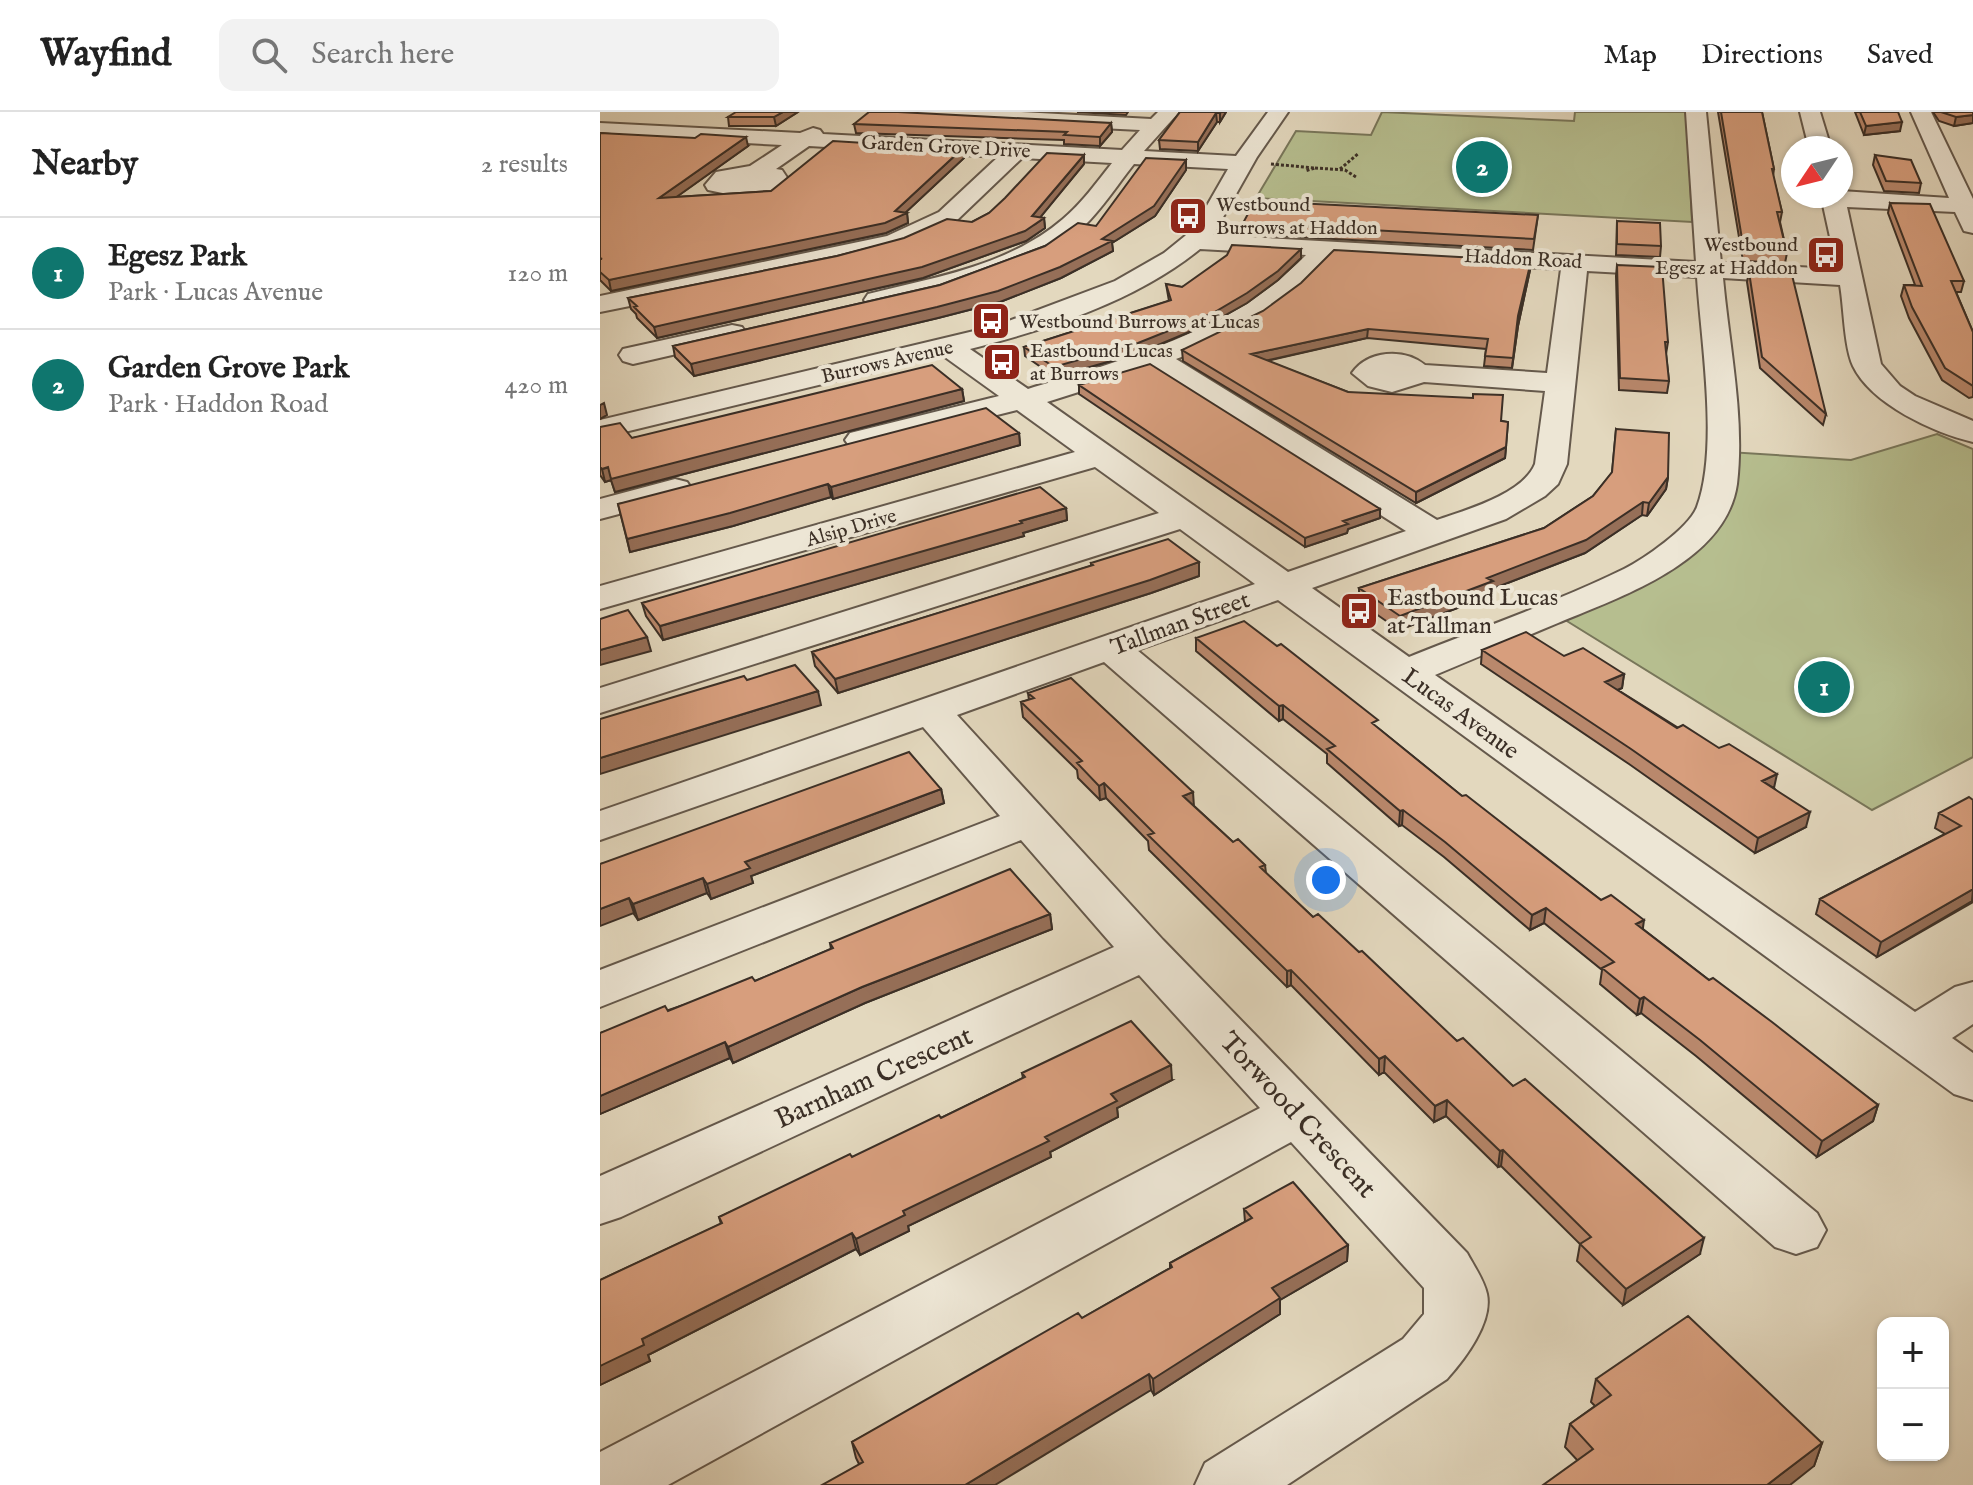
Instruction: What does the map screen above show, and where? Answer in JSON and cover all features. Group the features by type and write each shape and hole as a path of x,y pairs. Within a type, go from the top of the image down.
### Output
{"street":[{"path":"900,112 1163,118"},
{"name":"Burrows Avenue","path":"600,429 1004,332 1096,299 1143,277 1194,241 1207,226 1243,163 1278,112"},
{"path":"1405,673 1639,576 1696,534 1712,512 1720,485 1722,425 1696,112"},
{"path":"1810,112 1817,136"},
{"path":"1921,112 1970,212"},
{"path":"858,304 932,287 1036,249 1073,223 1163,118"},
{"path":"756,172 835,119"},
{"name":"Garden Grove Drive","path":"600,129 1243,163"},
{"path":"600,304 823,259 896,241 947,217 1018,150"},
{"path":"1853,200 1970,212"},
{"path":"1836,208 1867,365 1876,379 1904,402 1973,433"},
{"name":"Haddon Road","path":"1194,241 1852,278"},
{"path":"839,446 1083,382 1154,358 1216,331 1263,305 1313,268 1328,247"},
{"name":"Tallman Street","path":"600,826 1435,534 1516,502 1546,477 1551,464 1575,261"},
{"path":"600,323 688,408"},
{"path":"650,371 753,328"},
{"name":"Lucas Avenue","path":"948,346 1973,1080"},
{"path":"1154,358 1435,534"},
{"path":"1417,373 1559,383"},
{"name":"Alsip Drive","path":"600,598 1101,455"},
{"path":"600,509 704,482"},
{"path":"600,701 1185,516"},
{"path":"1111,648 1796,1230"},
{"name":"Torwood Crescent","path":"930,710 1146,952 1446,1271 1457,1294 1443,1341 1425,1359 1229,1485"},
{"path":"600,989 1027,822"},
{"name":"Barnham Crescent","path":"600,1201 1146,952"},
{"path":"1914,1037 1973,1000"},
{"path":"603,1485 1299,1113"}],"path":[{"path":"1339,169 1359,153"},
{"path":"1270,164 1339,169 1356,177"},
{"path":"1305,171 1315,168"}],"green space":[{"path":"1382,112 1574,121 1575,112 1687,112 1692,222 1256,198 1296,131 1371,135"},
{"path":"1937,434 1973,449 1973,757 1872,810 1562,618 1658,578 1695,551 1721,526 1729,501 1729,452 1851,460"}],"building":[{"path":"736,112 783,112 774,117 728,117"},
{"path":"869,112 1111,123 1100,137 1064,135 1067,132 854,124"},
{"path":"1180,112 1221,112 1216,113 1198,142 1159,140"},
{"path":"1721,112 1762,112 1782,212 1777,212 1787,253 1744,251"},
{"path":"1860,112 1898,112 1902,122 1866,126"},
{"path":"1941,112 1973,112 1973,115 1956,117"},
{"path":"600,133 746,137 659,198 771,191 833,141 962,149 895,211 907,213 885,223 609,280 600,272"},
{"path":"1047,153 1084,155 1032,216 1044,218 1025,231 922,267 654,327 628,298 837,256 904,238 947,219 972,222 989,213"},
{"path":"1875,155 1911,160 1921,183 1886,181"},
{"path":"1146,158 1186,160 1154,206 1102,239 1112,241 1060,267 998,291 691,364 673,346 940,285 1045,246 1078,223 1096,226"},
{"path":"1255,201 1538,215 1534,239 1243,223"},
{"path":"1890,203 1930,204 1964,281 1951,281 1973,332 1973,386 1945,368 1912,307 1904,285 1922,286"},
{"path":"1617,221 1660,223 1661,246 1617,244"},
{"path":"1232,245 1301,249 1278,271 1213,313 1138,343 1054,367 1024,347 1171,300 1166,284 1182,287 1227,255"},
{"path":"1334,250 1531,261 1518,316 1513,358 1485,356 1488,339 1368,329 1251,354 1348,392 1473,398 1473,394 1503,395 1501,421 1508,422 1506,447 1416,492 1182,350 1263,311 1301,283"},
{"path":"1617,265 1662,267 1669,381 1620,378"},
{"path":"1749,272 1792,275 1826,414 1762,357"},
{"path":"1150,364 1380,509 1343,521 1348,524 1305,538 1079,385"},
{"path":"932,365 962,389 611,479 608,467 600,467 600,427 620,423 632,438"},
{"path":"986,408 1019,433 831,487 828,484 627,539 618,504"},
{"path":"1616,429 1669,433 1668,477 1649,503 1643,502 1586,540 1487,578 1493,581 1400,616 1359,588 1544,528 1593,496 1612,472"},
{"path":"1040,487 1066,508 660,626 642,603"},
{"path":"1168,539 1199,562 835,679 812,652 1093,565 1091,563"},
{"path":"628,610 647,637 600,650 600,619"},
{"path":"1244,621 1277,646 1281,644 1378,720 1372,723 1462,796 1466,795 1601,900 1611,895 1644,920 1636,924 1709,980 1713,978 1772,1022 1878,1105 1822,1141 1700,1040 1644,997 1640,999 1602,968 1614,962 1546,908 1532,915 1327,749 1335,746 1283,705 1279,706 1196,638"},
{"path":"1526,632 1564,656 1583,648 1624,674 1605,682 1677,728 1683,725 1719,748 1729,744 1777,774 1762,781 1810,812 1758,838 1482,650"},
{"path":"795,665 818,691 600,758 600,719 744,676 747,680"},
{"path":"1071,678 1193,792 1183,796 1233,842 1238,839 1265,865 1260,867 1313,917 1318,914 1359,952 1362,951 1457,1041 1463,1038 1513,1086 1525,1079 1704,1238 1626,1289 1580,1244 1591,1237 1503,1150 1500,1151 1447,1100 1435,1106 1385,1056 1379,1059 1291,970 1287,971 1148,835 1154,833 1104,783 1099,786 1077,763 1082,761 1021,702 1034,698 1028,693"},
{"path":"909,752 941,789 745,862 750,868 707,884 703,878 633,904 629,898 600,909 600,864"},
{"path":"1969,797 1973,800 1973,889 1881,942 1820,899 1961,826 1939,813"},
{"path":"1010,869 1050,914 862,987 728,1047 725,1042 600,1096 600,1033 665,1006 668,1011 752,977 755,981 833,948 830,943"},
{"path":"1131,1021 1171,1065 1111,1094 1117,1101 1045,1137 1049,1141 903,1211 905,1215 856,1239 852,1233 642,1339 644,1345 600,1366 600,1280 722,1223 719,1217 850,1154 852,1157 939,1115 941,1118 1025,1077 1022,1073"},
{"path":"1293,1182 1348,1245 1272,1288 1280,1298 1153,1379 1149,1374 965,1485 822,1485 863,1462 852,1442 1078,1313 1082,1318 1172,1267 1170,1263 1252,1218 1244,1209"},
{"path":"1688,1316 1822,1443 1767,1485 1543,1485 1593,1449 1570,1424 1611,1395 1596,1379"}],"place":[{"name":"Garden Grove Park","path":"1482,167"},
{"name":"Westbound Burrows at Haddon","path":"1188,216"},
{"name":"Westbound Egesz at Haddon","path":"1826,255"},
{"name":"Westbound Burrows at Lucas","path":"991,321"},
{"name":"Eastbound Lucas at Burrows","path":"1002,362"},
{"name":"Eastbound Lucas at Tallman","path":"1359,611"},
{"name":"Egesz Park","path":"1824,687"}]}
